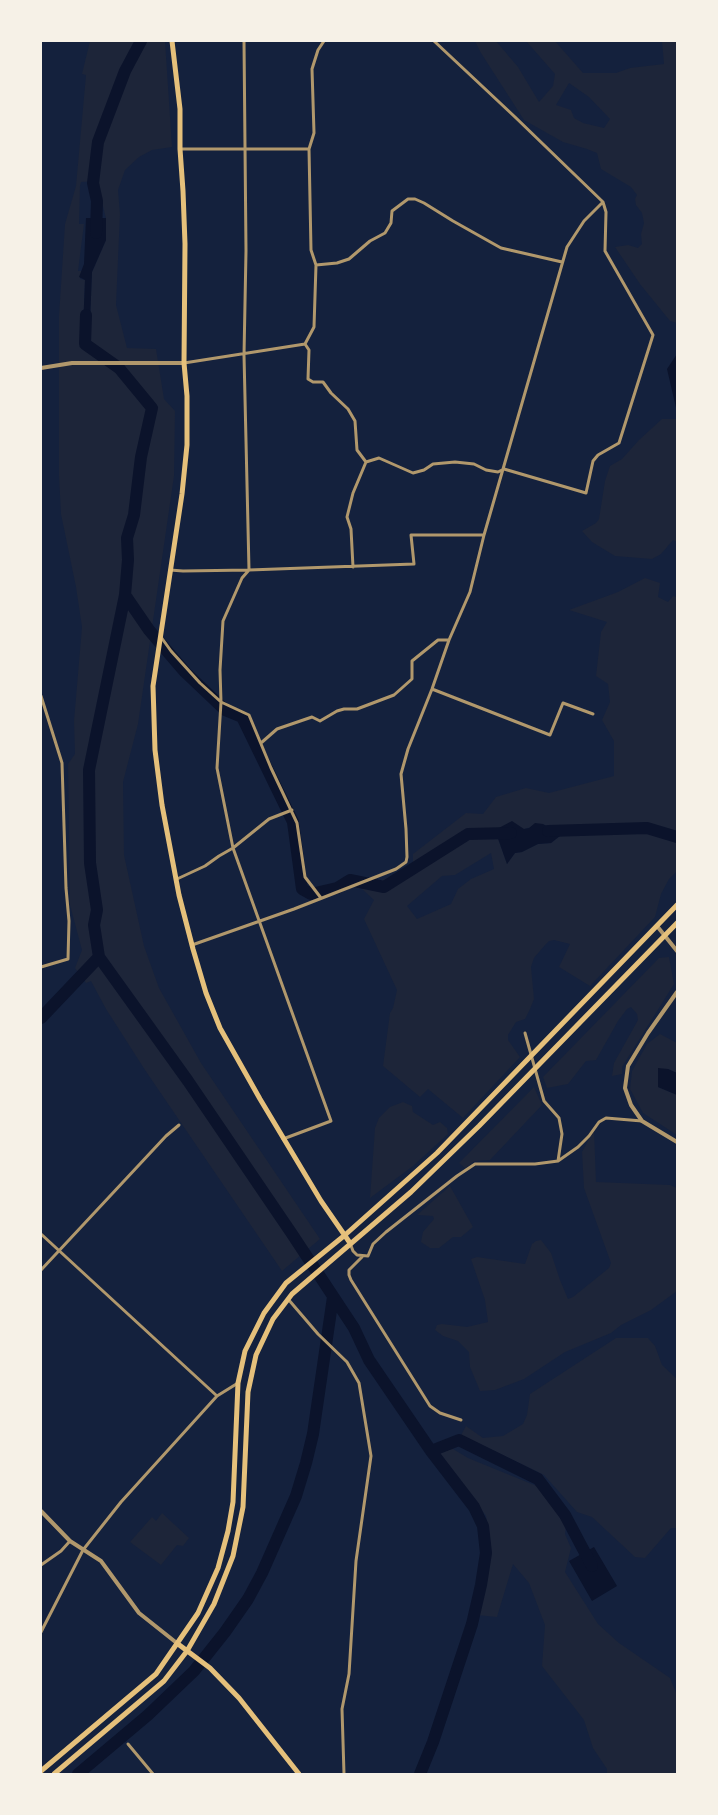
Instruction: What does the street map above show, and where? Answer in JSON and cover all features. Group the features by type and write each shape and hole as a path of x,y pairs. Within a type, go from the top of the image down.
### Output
{"main road":[{"path":"172,41 180,109 185,244 181,363 187,396 182,494 153,686 155,750 162,806 179,895 192,945 206,993 220,1028 283,1139 321,1201 350,1243"},
{"path":"41,1771 156,1674 198,1613 218,1568 228,1531 233,1502 238,1383 245,1352 264,1313 286,1283 345,1235 437,1153 677,905"},
{"path":"54,1774 164,1681 187,1651 214,1604 233,1556 243,1507 248,1392 256,1355 272,1319 290,1296 411,1192 479,1126 677,923"},
{"path":"178,1644 210,1668 239,1698 299,1774"}],"street":[{"path":"244,41 246,251 244,355 249,570 242,578 223,621 217,768 233,848 331,1122 283,1139"},
{"path":"305,344 314,327 316,265 311,250 309,149 314,133 312,69 318,50 324,41"},
{"path":"366,462 379,458 413,473 424,470 433,464 455,462 474,464 486,470 498,472 504,469 586,493 593,461 619,443 653,335 605,251 606,212 603,202 434,41"},
{"path":"180,149 309,149"},
{"path":"316,265 337,263 349,259 370,240 385,233 391,223 392,211 408,199 415,199 424,203 502,248 562,262"},
{"path":"192,945 396,869 406,862 402,774 408,749 449,640 470,592 484,534 567,247 584,221 603,202"},
{"path":"41,368 72,363 181,363 244,355 305,344"},
{"path":"305,344 309,350 308,379 312,382 323,382 331,393 348,409 355,421 357,450 366,462"},
{"path":"353,567 351,529 346,517 353,493 366,462"},
{"path":"170,570 249,570 414,564 411,535 484,534"},
{"path":"160,636 200,683 221,702 249,715 297,823 305,877 321,898"},
{"path":"261,743 277,729 312,717 320,721 337,711 357,709 394,695 412,679 412,661 438,640 449,640"},
{"path":"432,689 550,735 563,703 593,714"},
{"path":"41,696 62,762 69,921 68,959 41,967"},
{"path":"177,879 205,866 233,848 268,819 292,810"},
{"path":"657,926 677,951"},
{"path":"677,992 648,1033 628,1066 625,1088 630,1105 642,1121 677,1142"},
{"path":"525,1034 544,1101 559,1118 562,1134 558,1161"},
{"path":"350,1243 357,1255 362,1257 368,1256 373,1244 386,1232 475,1164 535,1164 558,1161 578,1147 599,1122 606,1118 642,1121"},
{"path":"41,1270 178,1125"},
{"path":"41,1234 217,1396"},
{"path":"362,1257 349,1270 351,1280 430,1406 445,1415 461,1420"},
{"path":"290,1296 318,1334 347,1362 359,1383 371,1456 356,1561 349,1674 342,1709 344,1774"},
{"path":"41,1632 84,1550 121,1502 217,1396 238,1383"},
{"path":"41,1511 70,1541 101,1561 140,1613 178,1644"},
{"path":"41,1565 61,1551 70,1541"},
{"path":"128,1744 153,1774"}],"shaded area":[{"path":"90,41 165,41 172,147 152,150 139,157 125,170 118,190 120,214 116,305 127,348 156,349 164,399 175,411 174,476 138,724 123,782 124,855 144,946 159,988 201,1063 320,1239 282,1271 145,1070 106,1009 91,981 86,983 75,968 82,950 70,905 68,764 75,754 74,721 82,627 61,514 59,476 59,316 65,224 76,186 86,75 82,74","holes":["98,181 106,218 106,240 92,272 90,321 88,330 83,330 85,280 80,279 82,271 78,271 84,224 79,224 81,182"]},
{"path":"475,41 496,41 518,67 539,102 553,86 555,74 526,41 555,41 583,73 616,73 630,68 664,64 662,41 677,41 677,323 670,321 640,284 615,247 628,245 638,248 642,244 641,234 644,223 642,213 636,205 635,199 637,195 631,187 601,169 597,153 563,142 524,120","holes":["569,83 589,97 610,119 604,128 583,123 574,118 571,110 556,105"]},
{"path":"86,218 106,218 106,240 92,272 90,321 88,330 83,330 85,280 79,277 84,264"},
{"path":"677,354 677,412 667,369"},
{"path":"662,419 677,419 677,542 673,540 661,554 652,559 615,556 592,542 582,531 596,523 599,519 605,481 610,466 622,459"},
{"path":"645,578 660,583 658,597 668,602 673,596 677,597 677,871 669,879 661,894 655,917 590,986 559,967 570,944 554,940 549,941 545,945 534,958 531,967 534,999 530,1009 525,1019 516,1022 508,1035 508,1040 520,1057 463,1118 428,1089 420,1097 383,1066 390,1013 397,990 364,919 374,900 362,889 413,866 413,854 466,813 483,814 496,797 526,788 549,793 614,776 614,741 602,720 610,702 608,684 596,676 601,632 607,622 569,610 618,592","holes":["543,824 548,827 561,827 565,832 551,843 538,844 522,852 515,853 507,864 495,830 524,829","491,853 494,869 471,879 458,889 451,904 417,919 407,906 442,876 455,875"]},
{"path":"512,821 524,829 529,828 535,823 566,829 565,832 551,843 538,844 522,852 515,853 507,864 495,830"},
{"path":"669,957 674,984 622,1067 622,1074 612,1076 614,1063 638,1020 637,1014 631,1007 627,1009 618,1021 596,1060 586,1061 568,1084 547,1088 543,1077 659,958"},
{"path":"660,1034 677,1043 677,1073 668,1069 658,1069 658,1087 677,1095 677,1135 643,1113 630,1089 632,1071 647,1044"},
{"path":"658,1068 668,1069 677,1073 677,1095 658,1087"},
{"path":"534,1087 542,1105 490,1160 475,1161 465,1168 459,1163"},
{"path":"403,1102 412,1106 413,1112 433,1125 440,1122 447,1128 448,1134 413,1166 370,1198 375,1128 379,1118 390,1107"},
{"path":"594,1130 596,1182 670,1185 677,1188 677,1291 651,1310 621,1325 611,1333 565,1352 524,1379 495,1390 480,1391 470,1367 469,1352 458,1341 443,1336 435,1330 437,1325 442,1324 467,1327 488,1322 485,1300 471,1259 477,1257 525,1264 532,1244 541,1240 551,1253 568,1299 609,1268 611,1263 584,1188 582,1152"},
{"path":"450,1186 473,1227 461,1237 453,1237 439,1248 430,1248 421,1242 423,1232 434,1219 433,1216 417,1215"},
{"path":"616,1338 648,1338 655,1346 662,1365 677,1379 677,1528 671,1528 645,1558 635,1557 592,1517 577,1512 544,1475 461,1435 466,1426 483,1438 503,1436 523,1424 527,1415 530,1394"},
{"path":"453,1449 468,1458 539,1487 566,1526 565,1534 571,1548 565,1572 598,1624 619,1643 670,1678 677,1695 677,1774 607,1774 607,1769 593,1748 584,1720 542,1666 545,1625 529,1583 513,1564 497,1617 477,1615 491,1548 486,1516 439,1452"},
{"path":"162,1513 189,1538 183,1546 177,1545 161,1565 130,1542 152,1517 156,1521"},
{"path":"594,1547 617,1586 592,1601 569,1561"}],"waterway":[{"path":"96,233 97,201 93,183 98,142 125,71 141,41"},
{"path":"86,315 85,344 119,368 152,408 141,457 134,515 127,538 128,560 125,595 89,770 90,863 97,910 94,925 99,957 188,1081 292,1234 354,1328 369,1360 431,1451 474,1507 483,1526 486,1553 472,1624 433,1742 420,1774"},
{"path":"125,595 149,630 185,672 225,710 242,717 293,822 302,889 311,894 337,888 350,880 384,887 468,834 511,833"},
{"path":"548,831 647,828 677,837"},
{"path":"41,1018 99,957"},
{"path":"78,1774 148,1715 194,1671 248,1599 262,1573 296,1496 306,1463 313,1434 333,1297"},
{"path":"431,1451 459,1440 538,1479 565,1515 592,1566"}]}
